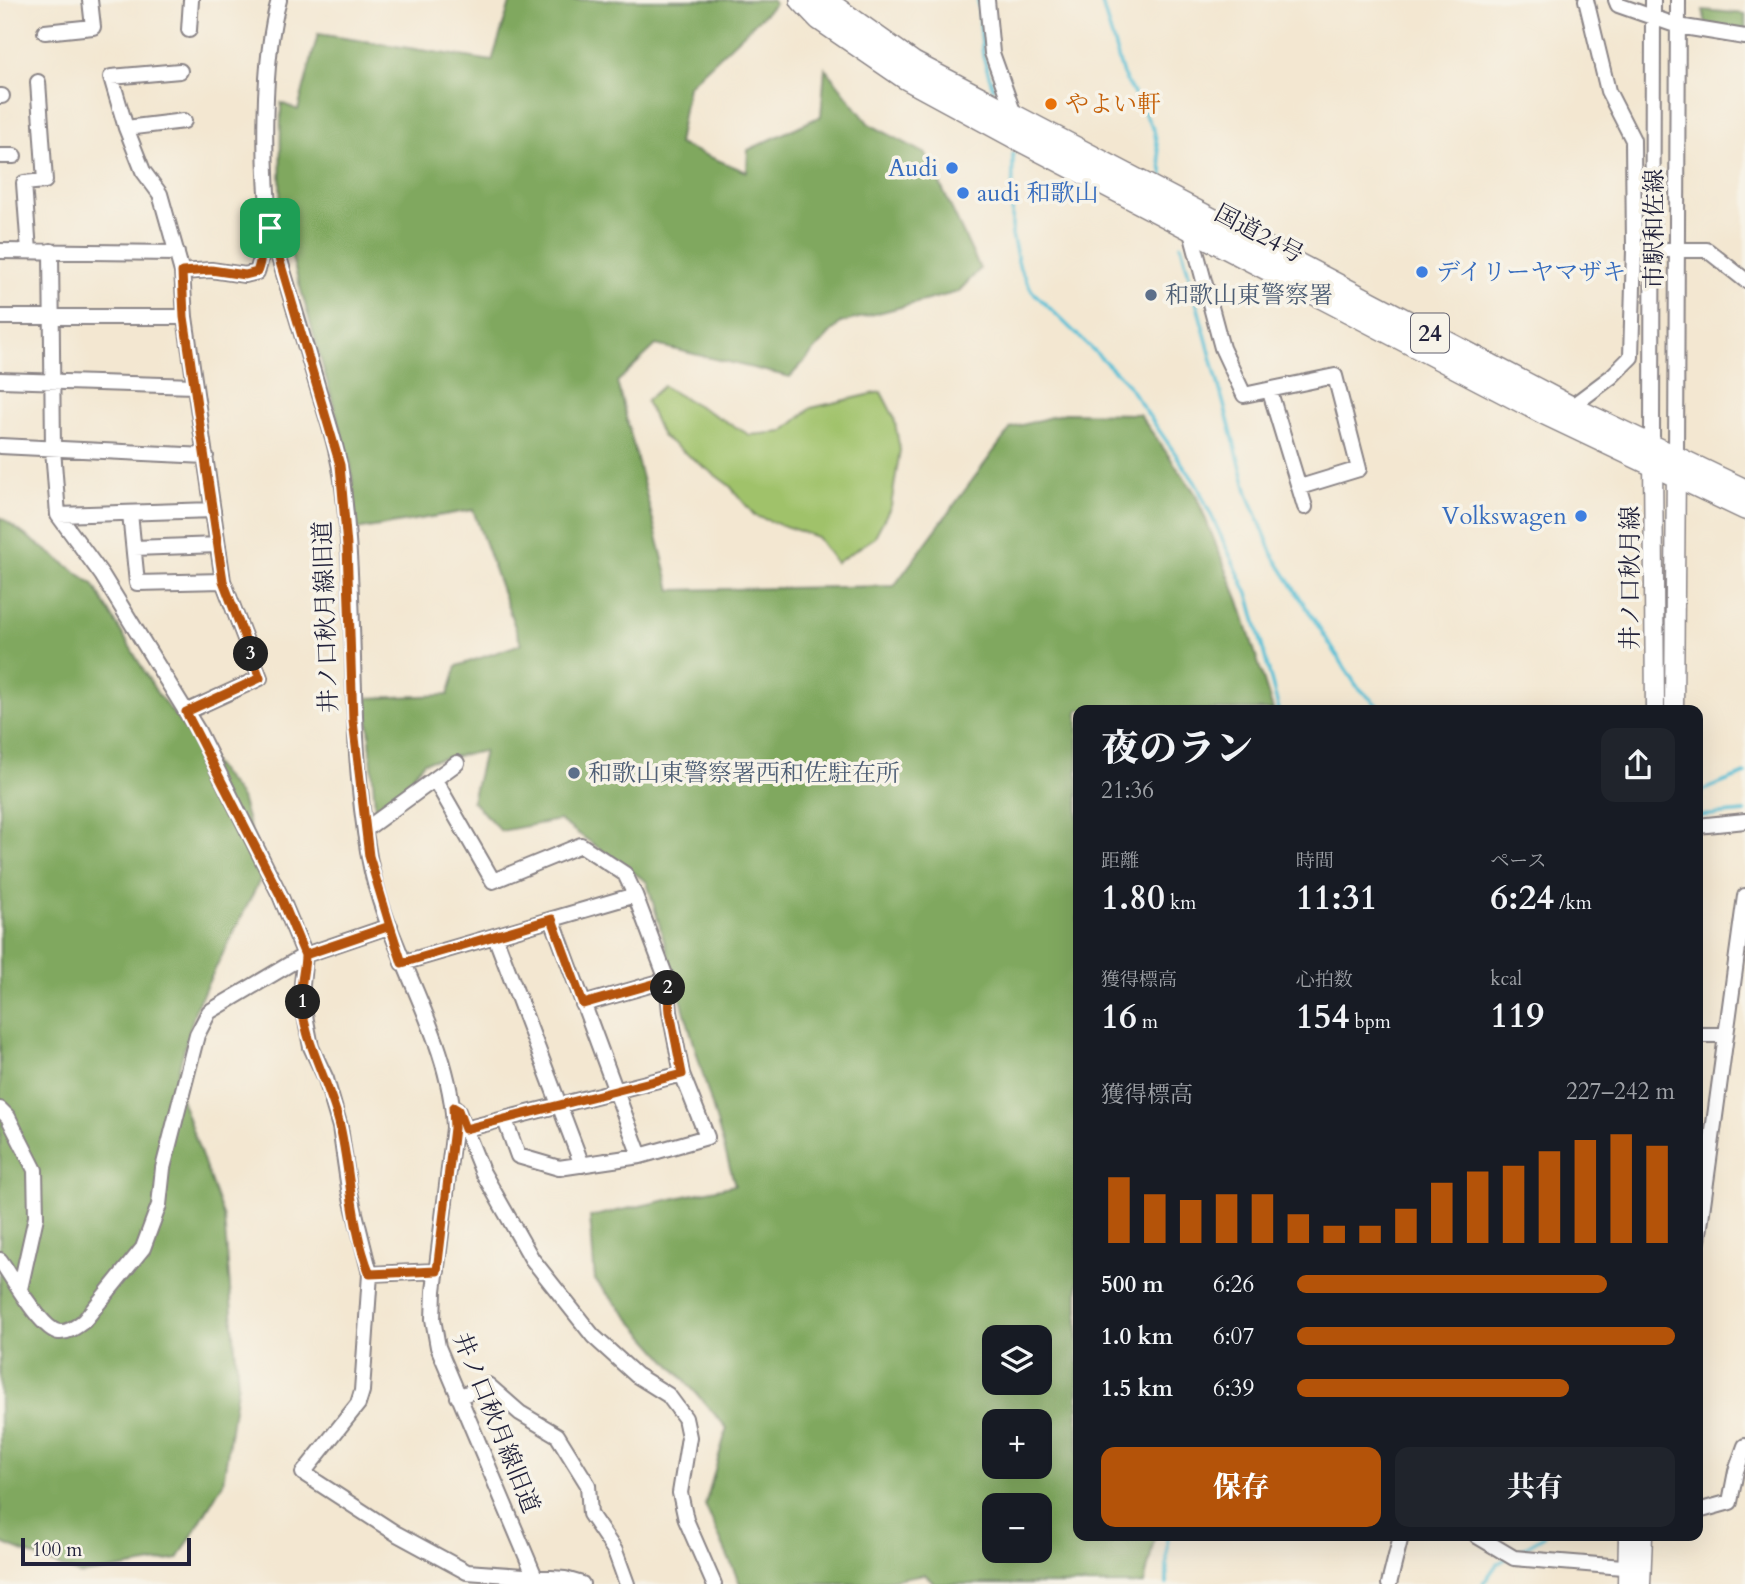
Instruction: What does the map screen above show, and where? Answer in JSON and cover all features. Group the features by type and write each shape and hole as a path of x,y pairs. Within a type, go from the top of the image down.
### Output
{"highway":[{"name":"国道24号","path":"801,0 819,19 905,78 1023,142 1543,412 1653,456"},
{"name":"国道24号","path":"825,0 914,63 1571,407 1745,509"},
{"name":"国道24号","path":"1677,468 1745,490"}],"main road":[{"name":"井ノ口秋月線","path":"1653,456 1655,705"},
{"name":"井ノ口秋月線","path":"1674,705 1677,468"},
{"path":"1629,1541 1634,1576"},
{"path":"1634,1576 1642,1541"}],"street":[{"path":"45,32 93,27 90,0"},
{"path":"189,30 191,0"},
{"name":"井ノ口秋月線旧道","path":"279,0 269,50 267,180 270,228 340,465 347,546 353,721 375,884 402,963 448,1081 453,1107 454,1128 437,1271 435,1329 438,1347 458,1397 537,1581"},
{"path":"988,0 992,53 1023,142"},
{"path":"1571,407 1611,377 1631,357 1633,140 1608,91 1586,0"},
{"path":"1616,0 1618,5 1678,26 1745,37"},
{"name":"市駅和佐線","path":"1653,0 1653,456"},
{"name":"市駅和佐線","path":"1677,468 1678,0"},
{"path":"180,71 111,77 126,128 144,171 160,194 182,272 184,317 223,581 260,678 186,712"},
{"path":"29,251 24,183 45,181 38,82"},
{"path":"126,128 184,121"},
{"path":"1186,206 1222,348 1242,393 1247,396 1270,392 1335,376 1359,469 1300,487"},
{"path":"182,272 211,270 245,275 257,272 263,257 264,236 270,228"},
{"path":"1634,250 1707,250 1745,280"},
{"path":"0,251 177,253"},
{"path":"51,251 53,449 58,515 102,575 186,712 280,895 305,955 301,994 312,1047 326,1079 340,1127 349,1189 370,1274 362,1391 358,1404 303,1473 397,1534 467,1572 537,1581 565,1579 582,1584"},
{"path":"0,317 184,317"},
{"path":"0,380 195,386"},
{"path":"1270,392 1306,507"},
{"path":"0,446 206,456"},
{"path":"58,515 213,510"},
{"path":"130,513 137,583 223,581"},
{"path":"134,548 218,545"},
{"path":"366,829 457,763"},
{"path":"435,780 493,881 581,845 625,874 667,980 682,1074 707,1137 640,1156 559,1168 519,1156 505,1120"},
{"path":"1703,825 1745,821"},
{"path":"402,963 635,895"},
{"path":"1703,1203 1745,896"},
{"path":"552,919 640,1156"},
{"path":"0,1260 39,1317 60,1332 72,1330 84,1321 143,1248 159,1205 163,1168 197,1035 209,1012 305,955 390,926"},
{"path":"495,936 582,1165"},
{"path":"583,1004 667,980"},
{"path":"1703,1035 1725,1035"},
{"path":"465,1129 614,1089 682,1074"},
{"path":"453,1107 458,1110 482,1171 532,1259 593,1336 636,1376 668,1395 685,1418 689,1437 680,1493 687,1520 714,1584"},
{"path":"0,1109 8,1117 35,1170 36,1217 20,1289"},
{"path":"370,1274 437,1271"},
{"path":"458,1397 488,1385 520,1413 557,1435 589,1485 590,1514 615,1550 627,1584"},
{"path":"1703,1510 1730,1502 1736,1471 1745,1446"},
{"path":"1389,1584 1400,1541"},
{"path":"1485,1541 1514,1558 1634,1576"}],"green space":[{"path":"511,0 772,0 775,4 688,86 678,144 747,172 748,150 821,116 825,68 869,124 926,154 980,269 958,292 840,323 790,377 656,345 617,382 671,590 894,586 1011,428 1065,413 1139,414 1195,493 1239,601 1271,705 1073,705 1073,1541 1154,1541 1144,1584 934,1584 925,1574 868,1584 740,1584 705,1505 727,1428 595,1280 590,1217 735,1185 647,882 559,820 501,831 472,801 484,751 424,762 376,821 367,698 448,695 457,666 521,644 473,510 356,530 351,466 280,216 281,103 298,110 318,34 492,61"},
{"path":"1703,10 1745,14 1745,30 1706,24"},
{"path":"663,386 750,435 783,432 811,408 881,392 894,417 900,450 891,506 874,538 836,563 817,537 755,516 730,486 662,436 646,401"},
{"path":"0,517 93,584 157,693 241,798 263,874 196,1007 175,1082 224,1218 238,1382 223,1483 178,1559 80,1575 0,1542"}],"waterway":[{"path":"978,0 983,56 993,88"},
{"path":"1101,0 1123,75 1154,130 1163,175"},
{"path":"1013,154 1012,235 1020,269 1032,291 1125,381 1197,485 1249,596 1278,705"},
{"path":"1181,245 1248,494 1274,557 1356,685 1377,705"},
{"path":"1703,790 1745,774"},
{"path":"1703,816 1745,812"},
{"path":"1167,1541 1167,1584"},
{"path":"1517,1552 1536,1541"},
{"path":"1483,1584 1497,1564 1507,1558"}],"place":[{"name":"やよい軒","path":"1051,104"},
{"name":"Audi","path":"952,168"},
{"name":"audi 和歌山","path":"963,193"},
{"name":"デイリーヤマザキ","path":"1422,272"},
{"name":"和歌山東警察署","path":"1151,295"},
{"name":"Volkswagen","path":"1581,516"},
{"name":"和歌山東警察署西和佐駐在所","path":"574,773"}],"route":[{"path":"270,228 264,236 263,257 257,272 245,275 211,270 182,272 184,317 223,581 260,678 186,712 280,895 305,955 390,926 402,963 552,919 583,1004 667,980 682,1074 614,1089 465,1129 458,1110 453,1107 454,1128 437,1271 370,1274 349,1189 340,1127 326,1079 312,1047 301,994 305,955 390,926 375,884 369,856 353,721 347,546 340,465 270,228"}]}
